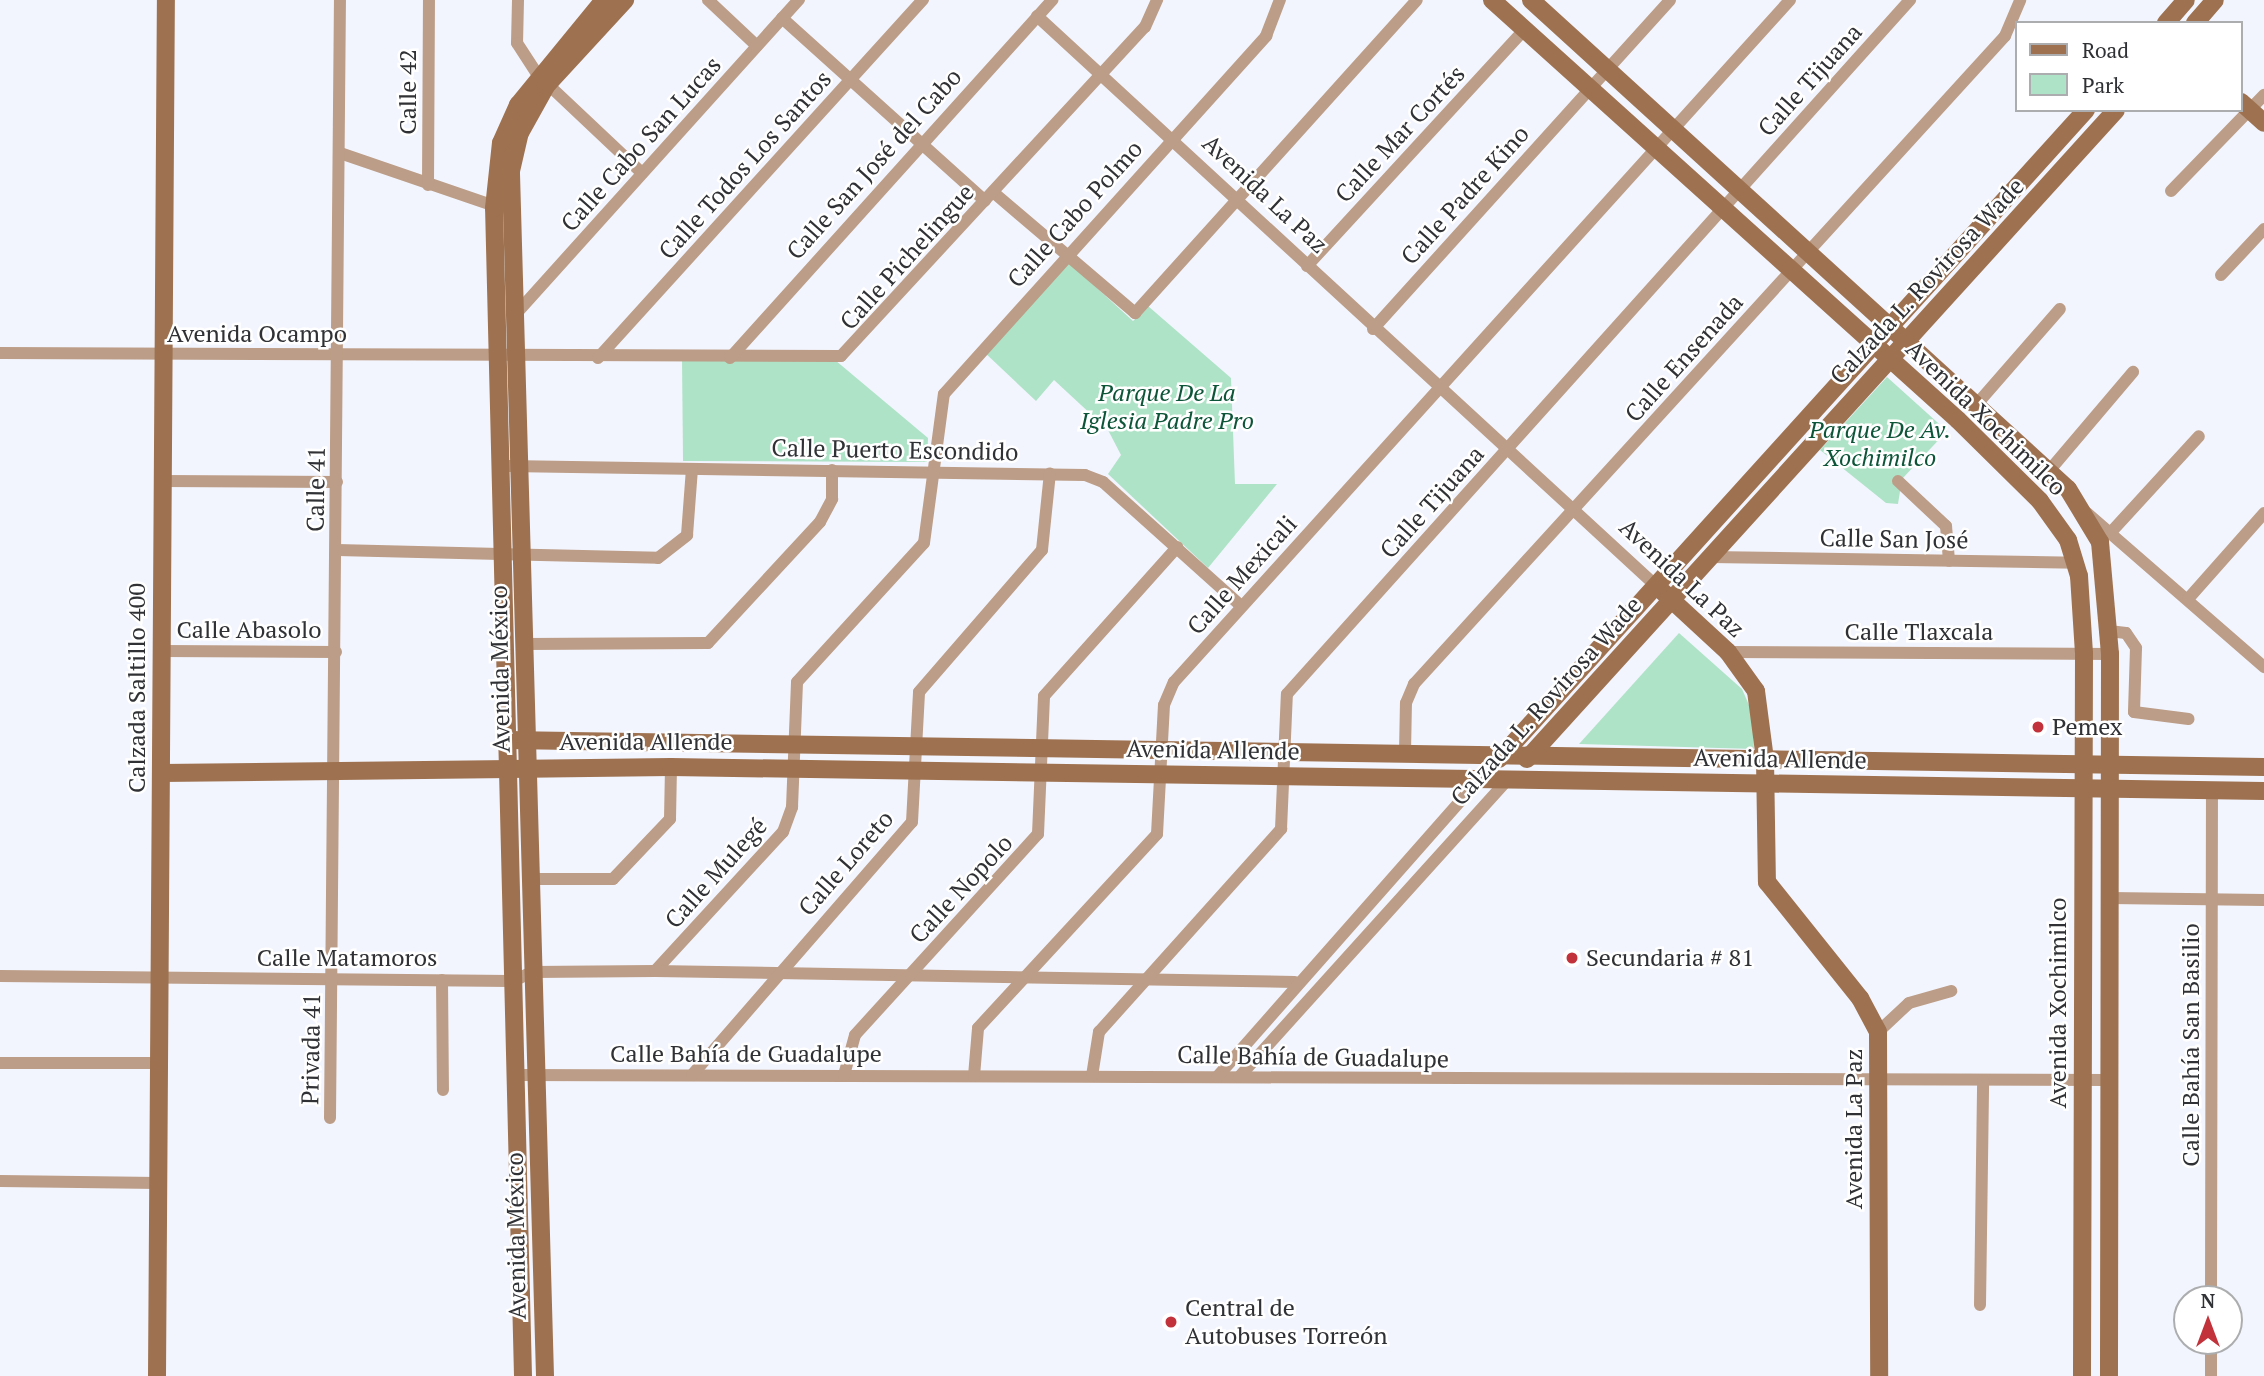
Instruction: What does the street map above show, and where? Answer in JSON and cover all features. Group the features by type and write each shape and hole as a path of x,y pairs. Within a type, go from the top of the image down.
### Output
{"street":[{"name":"Calzada Saltillo 400","path":"157,1376 166,0"},
{"name":"Calle 41","path":"333,979 340,0"},
{"name":"Calle 42","path":"428,185 429,0"},
{"path":"517,0 517,43 542,81 642,173"},
{"name":"Avenida México","path":"523,1376 508,766 512,553 509,466 496,356 503,208 520,133 542,81 604,0"},
{"name":"Avenida México","path":"542,81 625,0"},
{"path":"708,0 757,46"},
{"name":"Calle Cabo San Lucas","path":"514,316 799,0"},
{"name":"Calle Todos Los Santos","path":"598,358 923,0"},
{"name":"Calle San José del Cabo","path":"730,358 919,142 1052,0"},
{"name":"Calle Pichelingue","path":"515,357 827,359 851,350 1145,27 1157,0"},
{"name":"Calle Cabo Polmo","path":"933,471 944,394 1064,256 1266,36 1280,0"},
{"path":"782,18 919,142 1135,313 1417,0"},
{"name":"Avenida Xochimilco","path":"1492,0 1873,344 2040,501 2076,563 2084,654 2082,1376"},
{"name":"Avenida Xochimilco","path":"1531,0 1891,324 2049,471 2087,513 2106,573 2110,654 2109,1376"},
{"name":"Calle Padre Kino","path":"1373,329 1670,0"},
{"name":"Calle Mexicali","path":"974,1076 978,1028 1157,834 1167,693 1241,606 1790,0"},
{"name":"Calle Tijuana","path":"1092,1076 1095,1038 1145,979 1275,840 1282,829 1287,694 1910,0"},
{"name":"Calle Ensenada","path":"1405,753 1406,703 1414,684 2006,37 2020,0"},
{"path":"2169,21 2186,0"},
{"path":"2197,21 2215,0"},
{"name":"Avenida La Paz","path":"1037,16 1437,390 1728,652 1756,691 1765,759 1767,882 1860,998 1878,1032 1879,1376"},
{"name":"Calle Mar Cortés","path":"1307,267 1524,30"},
{"path":"2264,95 2245,106 2264,124"},
{"name":"Calzada L. Rovirosa Wade","path":"1217,1077 1295,982 2084,112"},
{"name":"Calzada L. Rovirosa Wade","path":"1239,1077 1888,358 1908,340 2114,112"},
{"path":"2171,191 2240,112"},
{"path":"340,153 428,185 503,208"},
{"name":"Avenida México","path":"503,208 514,316 515,357 509,466"},
{"path":"2221,275 2264,229"},
{"path":"1977,404 2060,309"},
{"name":"Avenida Ocampo","path":"0,353 515,357"},
{"path":"2049,471 2133,372"},
{"path":"2113,530 2199,436"},
{"name":"Calle Puerto Escondido","path":"509,466 1050,473 1103,482 1241,606"},
{"path":"337,550 668,555 691,525 692,468"},
{"path":"524,644 708,643 820,522 832,499 832,470"},
{"name":"Calle Mulegé","path":"656,971 783,832 792,807 797,682 924,543 933,471"},
{"name":"Calle Loreto","path":"692,1075 777,973 903,836 916,809 916,704 925,680 1042,550 1050,473"},
{"path":"163,481 337,482"},
{"path":"1898,481 1946,526 1949,561"},
{"path":"2087,513 2113,530 2263,663"},
{"path":"2188,599 2264,513"},
{"name":"Calle Nopolo","path":"844,1075 855,1035 1031,845 1041,821 1045,772 1044,696 1054,680 1177,547"},
{"name":"Avenida México","path":"512,553 524,644 545,1376"},
{"name":"Calle San José","path":"1710,557 2076,563"},
{"path":"2109,631 2126,633 2136,648 2134,712 2189,719"},
{"name":"Calle Abasolo","path":"162,651 336,652"},
{"name":"Calle Tlaxcala","path":"1728,652 2110,654"},
{"name":"Avenida Allende","path":"508,740 2264,767"},
{"name":"Avenida Allende","path":"161,773 508,766 671,766 2264,791"},
{"path":"530,879 613,878 670,819 671,766"},
{"name":"Calle Bahía San Basilio","path":"2211,1285 2212,790"},
{"path":"2110,898 2264,900"},
{"path":"532,972 656,971 1295,982"},
{"name":"Calle Matamoros","path":"0,976 514,981 532,972"},
{"name":"Privada 41","path":"330,1118 333,979"},
{"path":"442,980 443,1090"},
{"path":"1878,1032 1909,1003 1951,991"},
{"path":"0,1063 159,1063"},
{"name":"Calle Bahía de Guadalupe","path":"516,1075 2109,1080"},
{"path":"1980,1305 1983,1081"},
{"path":"0,1181 158,1183"},
{"path":"2211,1355 2211,1376"}],"green space":[{"name":"Parque De La Iglesia Padre Pro","path":"1064,258 1133,321 1148,306 1231,378 1235,484 1277,484 1208,568 1108,474 1121,455 1108,430 1054,380 1036,401 983,351"},
{"path":"682,359 835,360 928,438 927,462 683,461"},
{"name":"Parque De Av. Xochimilco","path":"1887,377 1947,431 1902,479 1898,504 1886,503 1820,450"},
{"path":"1679,633 1742,689 1752,712 1754,749 1579,744"}],"place":[{"name":"Pemex","path":"2038,727"},
{"name":"Secundaria # 81","path":"1572,958"},
{"name":"Central de Autobuses Torreón","path":"1171,1322"}]}
